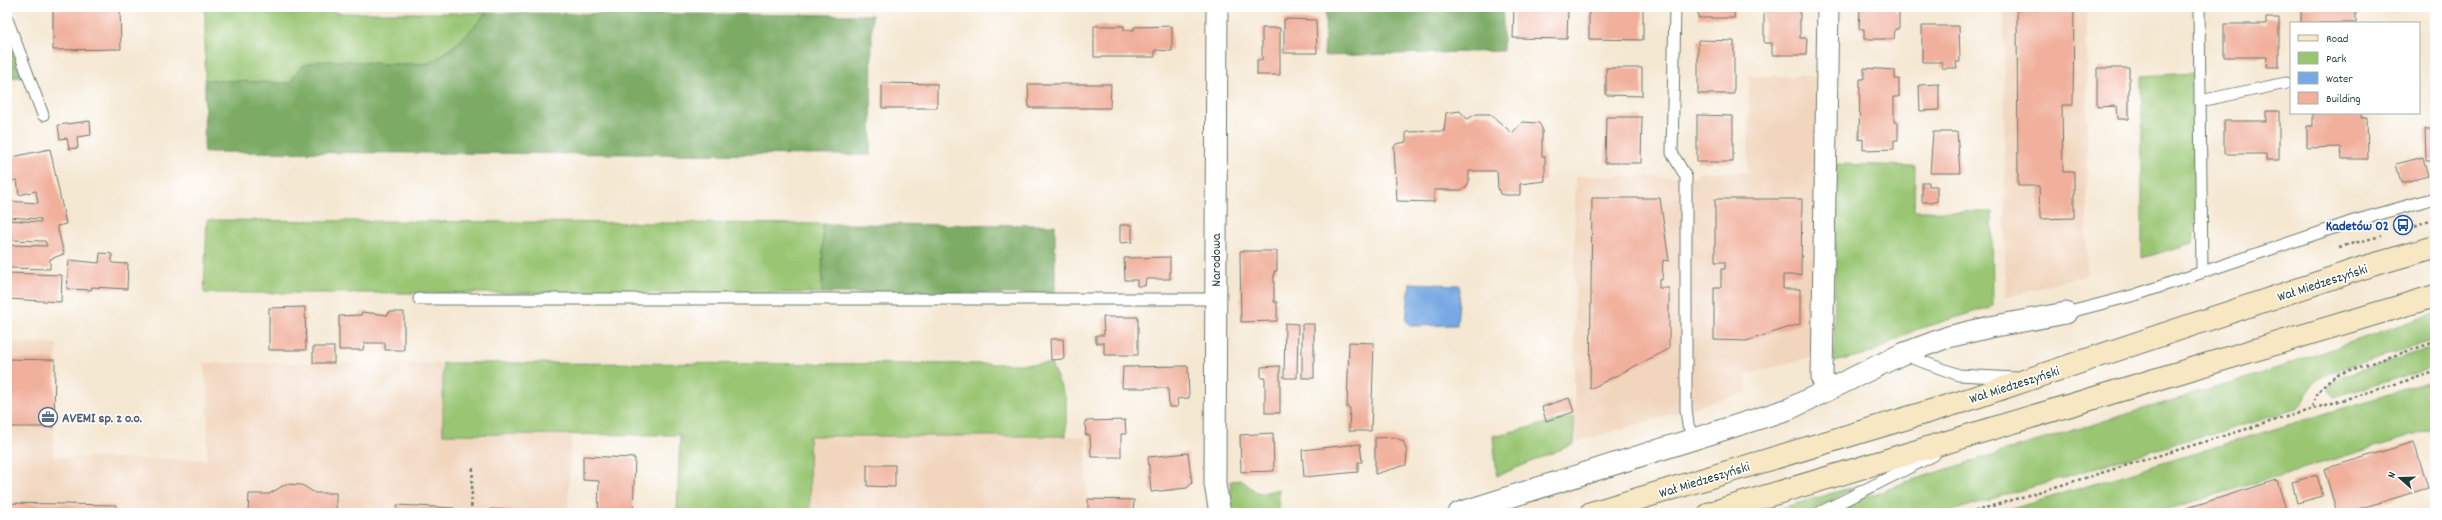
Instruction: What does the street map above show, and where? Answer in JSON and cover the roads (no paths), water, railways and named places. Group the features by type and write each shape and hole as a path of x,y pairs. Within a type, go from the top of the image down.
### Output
{"main road":[{"name":"Wał Miedzeszyński","path":"1591,513 1964,401 2365,267 2435,247"},
{"path":"1710,513 2435,296"}],"street":[{"name":"Narodowa","path":"1217,7 1215,299 1216,484 1220,513"},
{"path":"1822,379 1828,7"},
{"path":"1459,513 1789,409 1902,354 1948,337 1990,327 2066,313"}],"lane":[{"path":"1675,7 1672,153 1686,177 1686,409 1688,425 1694,438"},
{"path":"2198,7 2202,272"},
{"path":"7,20 43,116"},
{"path":"2200,101 2286,84"},
{"path":"2066,313 2135,295 2354,221 2435,198"},
{"path":"419,299 1215,299"},
{"path":"1902,354 1959,376 2031,378"},
{"path":"1819,513 1980,432"}],"water":[{"path":"1410,283 1459,285 1460,290 1457,325 1410,326 1406,320"}],"place":[{"name":"Kadetów 02","path":"2403,225"},
{"name":"AVEMI sp. z o.o.","path":"48,417"}]}
